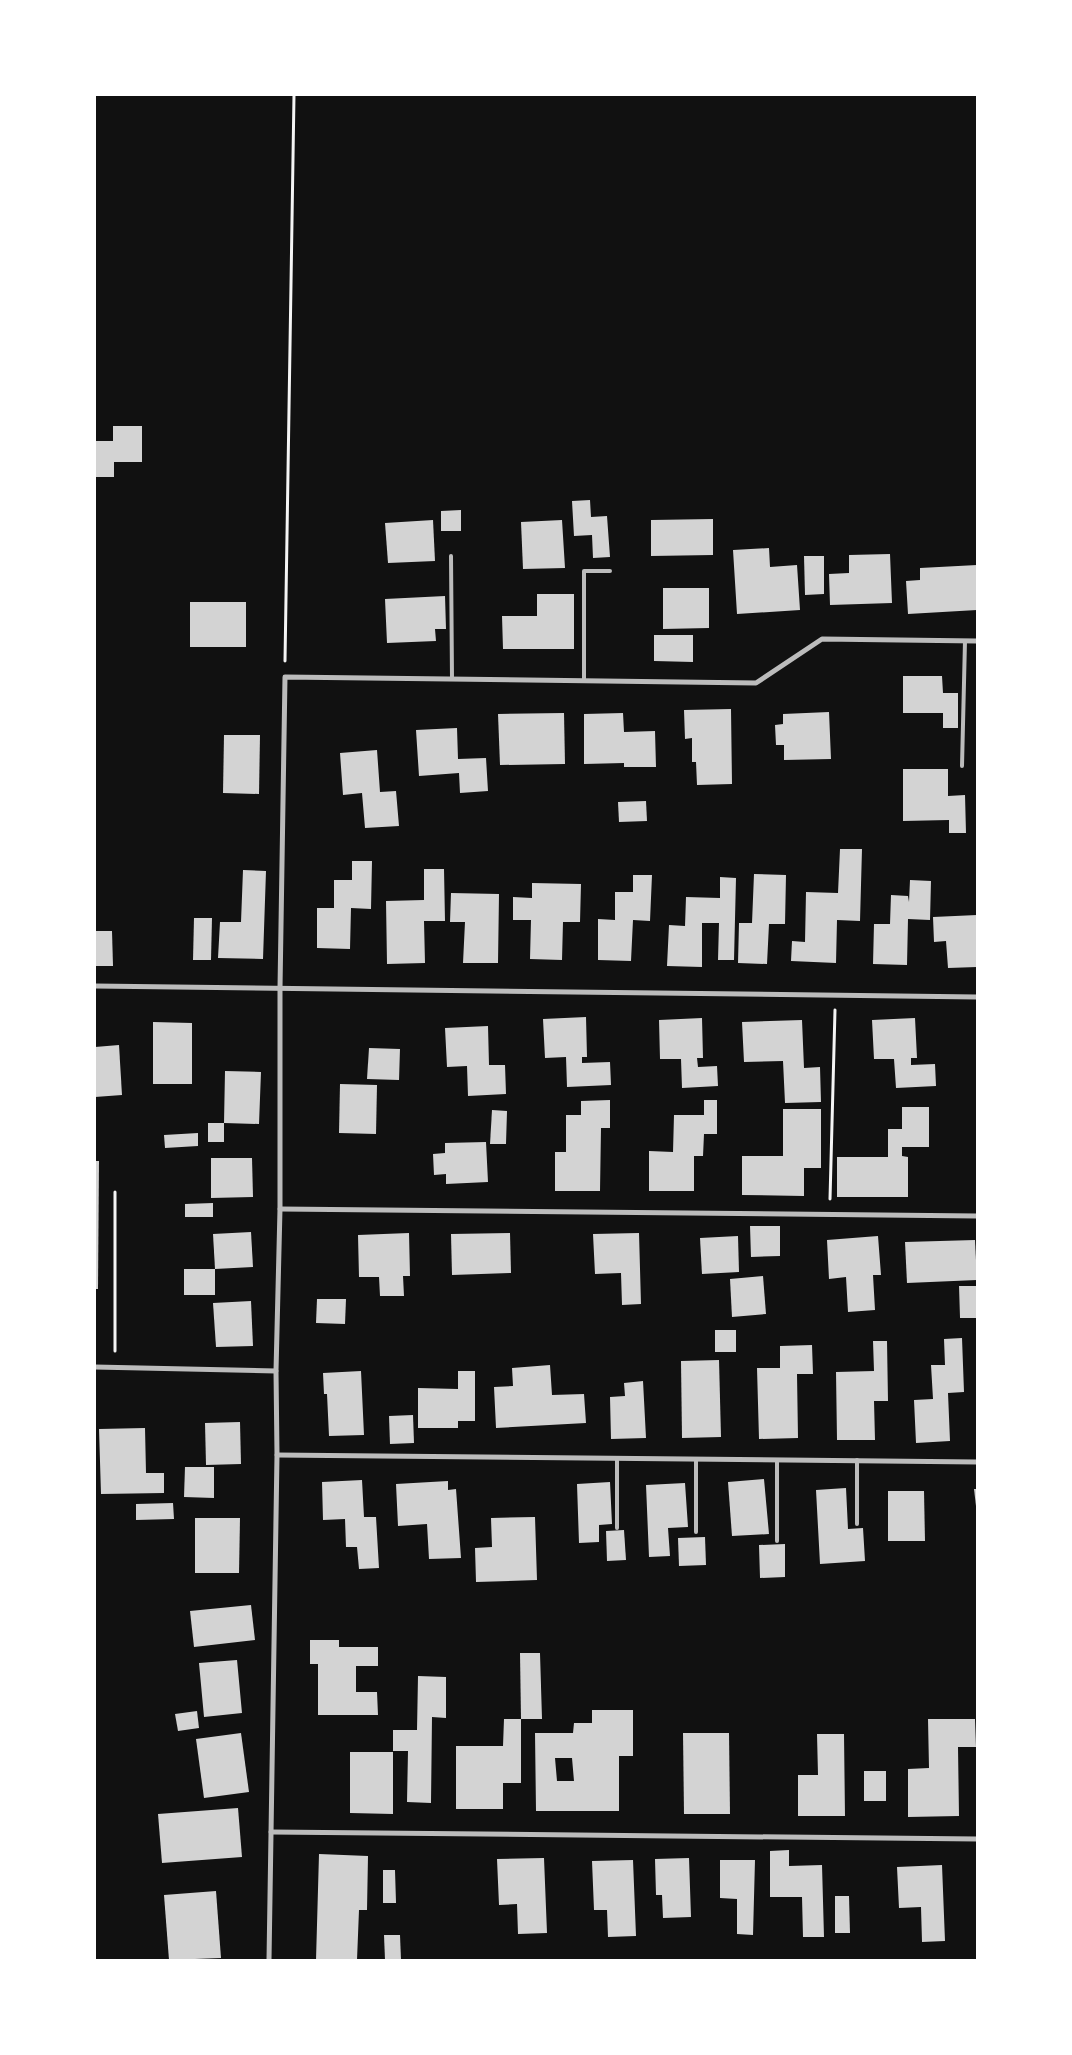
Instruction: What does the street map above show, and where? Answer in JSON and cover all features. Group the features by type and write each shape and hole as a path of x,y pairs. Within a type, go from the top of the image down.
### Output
{"street":[{"path":"268,1960 277,1455 276,1371 280,1209 280,988 285,677 756,683 822,639 977,641"},
{"path":"95,986 977,997"},
{"path":"280,1209 977,1216"},
{"path":"95,1367 276,1371"},
{"path":"277,1455 977,1462"},
{"path":"271,1832 977,1839"}],"lane":[{"path":"451,556 452,679"},
{"path":"584,680 584,571 610,571"},
{"path":"962,766 964,641"},
{"path":"617,1528 618,1458"},
{"path":"696,1459 696,1532"},
{"path":"777,1541 778,1460"},
{"path":"857,1460 857,1524"}],"path":[{"path":"285,677 294,95"},
{"path":"830,1214 835,995"},
{"path":"115,1192 115,1367"}],"building":[{"path":"113,426 142,426 142,462 114,462 114,477 95,477 95,441 113,441"},
{"path":"590,500 591,517 607,516 610,557 593,558 592,535 574,536 572,501"},
{"path":"461,510 461,531 441,531 441,511"},
{"path":"713,519 713,555 651,556 651,520"},
{"path":"433,520 435,561 388,563 385,523"},
{"path":"562,520 565,568 523,569 521,522"},
{"path":"769,548 770,567 797,565 800,610 737,614 733,550"},
{"path":"890,554 892,603 830,605 829,574 849,573 849,555"},
{"path":"804,556 824,556 824,594 805,595"},
{"path":"977,565 977,610 908,614 906,581 920,580 920,568"},
{"path":"663,588 709,588 709,628 663,629"},
{"path":"537,594 574,594 574,649 503,649 502,616 537,616"},
{"path":"445,596 446,629 435,629 436,641 387,643 385,599"},
{"path":"190,602 246,602 246,647 190,647"},
{"path":"654,635 693,635 693,662 654,661"},
{"path":"903,676 942,676 943,693 958,693 958,728 943,728 943,713 903,713"},
{"path":"731,709 732,784 697,785 696,762 692,762 692,738 685,739 684,710"},
{"path":"829,712 831,759 784,760 784,745 776,745 775,725 783,724 783,714"},
{"path":"564,713 565,764 500,765 498,714"},
{"path":"623,713 624,732 655,731 656,767 624,767 624,763 584,764 584,714"},
{"path":"457,728 458,759 486,758 488,791 460,793 459,773 419,776 416,730"},
{"path":"224,735 260,735 259,794 223,793"},
{"path":"377,750 380,792 396,791 399,826 365,828 362,793 343,795 340,753"},
{"path":"903,769 948,769 948,796 965,795 966,833 949,833 949,820 903,821"},
{"path":"646,801 647,821 619,822 618,802"},
{"path":"840,849 862,849 860,921 837,920 836,963 791,961 792,941 805,942 806,892 838,893"},
{"path":"352,861 372,861 371,909 351,908 350,949 317,948 317,908 334,908 334,880 352,880"},
{"path":"424,869 444,869 445,921 424,921 425,963 387,964 386,901 424,900"},
{"path":"243,870 266,871 263,959 218,958 220,922 241,922"},
{"path":"754,874 786,875 785,924 769,924 767,964 738,963 739,923 752,923"},
{"path":"633,875 652,875 650,921 633,920 631,961 598,960 598,919 615,920 615,892 633,892"},
{"path":"720,877 736,878 734,960 718,960 719,923 702,923 702,967 667,966 669,925 685,926 686,897 720,898"},
{"path":"910,880 931,881 930,920 908,919 907,965 873,964 874,924 890,924 891,895 908,896 909,902"},
{"path":"532,883 581,884 580,922 563,922 562,960 530,959 531,920 513,920 513,897 532,898"},
{"path":"451,893 499,894 498,963 463,963 465,922 450,922"},
{"path":"977,915 977,967 948,968 946,941 934,942 933,917"},
{"path":"194,918 212,918 211,960 193,960"},
{"path":"95,931 112,931 113,966 95,966"},
{"path":"586,1017 587,1057 582,1057 582,1063 610,1062 611,1085 567,1087 566,1057 545,1058 543,1019"},
{"path":"702,1018 703,1058 697,1058 698,1067 717,1066 718,1086 682,1088 681,1059 660,1059 659,1020"},
{"path":"915,1018 917,1058 911,1058 911,1065 935,1064 936,1086 896,1088 894,1059 874,1059 872,1020"},
{"path":"802,1020 804,1068 820,1067 821,1102 785,1103 783,1061 744,1062 742,1022"},
{"path":"153,1022 192,1023 192,1084 153,1084"},
{"path":"488,1026 489,1065 505,1065 506,1094 468,1096 467,1066 447,1067 445,1028"},
{"path":"119,1045 122,1095 95,1097 95,1047"},
{"path":"369,1048 400,1049 399,1080 367,1079"},
{"path":"225,1071 261,1072 259,1124 224,1123"},
{"path":"340,1084 377,1085 376,1134 339,1133"},
{"path":"610,1100 610,1128 601,1128 600,1191 555,1191 555,1152 566,1152 566,1115 581,1115 581,1101"},
{"path":"704,1100 717,1100 717,1134 704,1134 703,1156 694,1156 694,1191 649,1191 649,1151 673,1152 674,1115 704,1115"},
{"path":"902,1107 929,1107 929,1147 902,1147 902,1156 908,1157 908,1197 837,1197 837,1157 888,1157 888,1129 902,1129"},
{"path":"783,1109 821,1109 821,1168 804,1168 804,1196 742,1195 742,1156 783,1156"},
{"path":"492,1110 507,1111 506,1144 490,1144"},
{"path":"208,1123 224,1123 224,1142 208,1142"},
{"path":"198,1133 198,1146 165,1148 164,1135"},
{"path":"486,1142 488,1182 446,1184 446,1174 434,1175 433,1154 445,1153 445,1143"},
{"path":"211,1158 252,1158 253,1197 211,1198"},
{"path":"95,1161 99,1161 98,1289 95,1289"},
{"path":"213,1203 213,1217 185,1217 185,1204"},
{"path":"750,1226 780,1226 780,1256 751,1257"},
{"path":"251,1232 253,1267 215,1269 213,1234"},
{"path":"409,1233 410,1276 403,1276 404,1296 380,1296 379,1277 359,1277 358,1235"},
{"path":"510,1233 511,1273 452,1275 451,1234"},
{"path":"639,1233 641,1304 622,1305 621,1273 595,1274 593,1234"},
{"path":"738,1236 739,1272 702,1274 700,1238"},
{"path":"878,1236 881,1275 873,1275 875,1310 848,1312 846,1277 829,1279 827,1240"},
{"path":"975,1240 977,1280 907,1283 905,1242"},
{"path":"184,1269 215,1269 215,1295 184,1295"},
{"path":"763,1276 766,1314 732,1317 730,1279"},
{"path":"959,1286 977,1286 977,1318 960,1318"},
{"path":"317,1299 346,1299 345,1324 316,1323"},
{"path":"251,1301 253,1346 216,1347 213,1303"},
{"path":"715,1330 736,1330 736,1352 715,1352"},
{"path":"962,1338 964,1392 948,1393 950,1441 916,1443 914,1400 933,1399 931,1365 945,1365 944,1339"},
{"path":"873,1341 887,1341 888,1401 874,1401 875,1440 837,1440 836,1372 874,1371"},
{"path":"812,1345 813,1374 797,1374 798,1438 759,1439 757,1368 780,1368 780,1346"},
{"path":"719,1360 721,1437 682,1438 681,1361"},
{"path":"550,1365 552,1395 584,1394 586,1423 496,1428 494,1387 513,1386 512,1368"},
{"path":"361,1371 364,1435 329,1436 327,1394 324,1394 323,1373"},
{"path":"458,1371 475,1371 475,1421 458,1421 458,1428 418,1428 418,1388 458,1389"},
{"path":"643,1381 646,1438 611,1439 610,1397 625,1396 624,1383"},
{"path":"413,1415 414,1443 390,1444 389,1416"},
{"path":"240,1422 241,1464 206,1465 205,1423"},
{"path":"145,1428 146,1473 164,1473 164,1493 101,1494 99,1429"},
{"path":"185,1467 214,1467 214,1498 184,1497"},
{"path":"764,1479 769,1534 732,1536 728,1482"},
{"path":"362,1480 364,1517 376,1517 379,1568 359,1569 357,1547 346,1547 345,1519 323,1520 322,1482"},
{"path":"448,1481 448,1490 456,1489 461,1558 429,1559 427,1524 398,1526 396,1484"},
{"path":"610,1482 612,1524 599,1525 599,1542 579,1543 577,1484"},
{"path":"685,1483 688,1527 668,1528 670,1556 649,1557 646,1485"},
{"path":"846,1488 848,1529 863,1528 865,1561 820,1564 816,1490"},
{"path":"974,1489 977,1489 977,1506 976,1506"},
{"path":"888,1491 924,1491 925,1541 888,1541"},
{"path":"173,1503 174,1519 136,1520 136,1504"},
{"path":"535,1517 537,1580 476,1582 475,1548 492,1547 491,1518"},
{"path":"195,1518 240,1518 239,1573 195,1573"},
{"path":"624,1530 626,1560 607,1561 606,1531"},
{"path":"705,1537 706,1565 679,1566 678,1538"},
{"path":"785,1544 785,1577 760,1578 759,1545"},
{"path":"251,1605 255,1640 194,1647 190,1611"},
{"path":"310,1640 339,1640 339,1647 378,1647 378,1666 356,1666 356,1692 377,1692 378,1715 318,1715 318,1664 310,1664"},
{"path":"520,1653 540,1653 542,1719 521,1719"},
{"path":"237,1660 242,1713 204,1717 199,1663"},
{"path":"418,1676 446,1677 446,1718 432,1717 431,1803 407,1802 408,1751 393,1751 393,1730 417,1730"},
{"path":"592,1710 633,1710 633,1756 619,1756 619,1811 536,1811 535,1733 573,1733 574,1723 592,1723","holes":["555,1758 572,1758 574,1781 557,1781"]},
{"path":"197,1711 199,1728 178,1731 175,1714"},
{"path":"504,1719 521,1719 521,1783 503,1783 503,1809 456,1809 456,1746 503,1746"},
{"path":"928,1719 975,1719 976,1747 958,1747 959,1816 908,1817 908,1769 929,1768"},
{"path":"241,1733 249,1792 204,1798 196,1739"},
{"path":"683,1733 729,1733 730,1814 684,1814"},
{"path":"817,1734 844,1734 845,1816 798,1816 798,1775 818,1775"},
{"path":"350,1752 393,1752 393,1814 350,1813"},
{"path":"864,1771 886,1771 886,1801 864,1801"},
{"path":"238,1808 242,1857 162,1863 158,1814"},
{"path":"789,1850 789,1866 822,1865 824,1937 803,1937 802,1897 770,1897 770,1851"},
{"path":"319,1854 368,1856 367,1910 359,1910 357,1960 316,1960"},
{"path":"544,1858 547,1933 518,1934 517,1904 499,1905 497,1859"},
{"path":"689,1858 691,1917 663,1918 662,1895 656,1895 655,1859"},
{"path":"633,1860 636,1936 608,1937 607,1910 594,1910 592,1861"},
{"path":"720,1860 755,1860 753,1935 737,1934 737,1899 720,1898"},
{"path":"942,1865 945,1941 922,1942 921,1907 899,1908 897,1867"},
{"path":"383,1870 395,1870 396,1903 383,1903"},
{"path":"216,1891 221,1958 169,1960 164,1895"},
{"path":"835,1896 849,1896 850,1933 835,1933"},
{"path":"384,1935 400,1935 401,1960 385,1960"}]}
